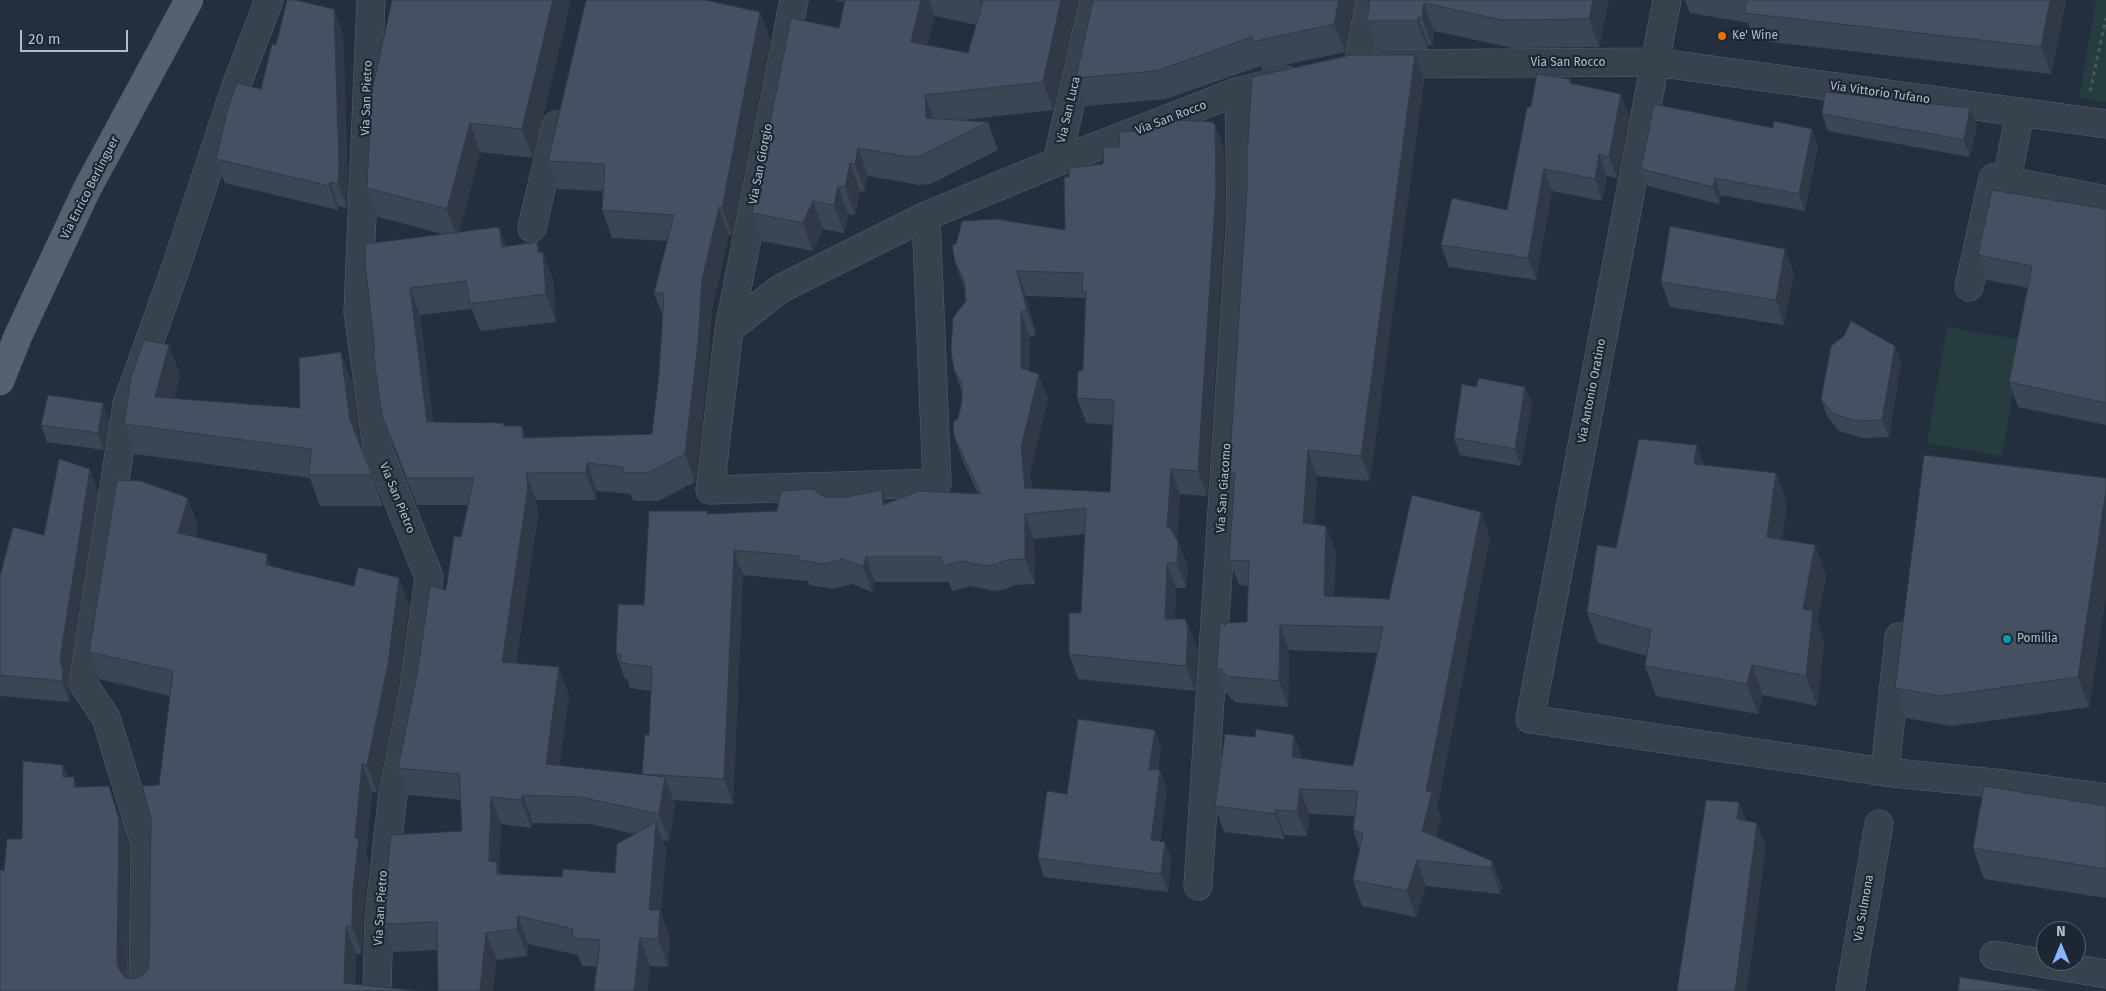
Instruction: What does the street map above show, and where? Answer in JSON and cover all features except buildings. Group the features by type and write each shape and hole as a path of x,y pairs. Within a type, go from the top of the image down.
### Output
{"main road":[{"name":"Via Enrico Berlinguer","path":"0,381 18,336 87,189 189,0"}],"street":[{"path":"143,991 145,845 106,718 83,683 127,404 175,270 235,89 269,0"},
{"name":"Via San Pietro","path":"371,0 358,312 377,448 429,578 412,694 393,793 379,917 377,991"},
{"name":"Via San Luca","path":"1057,162 1094,0"},
{"path":"1358,65 1370,0"},
{"name":"Via Antonio Oratino","path":"1666,0 1530,719 1885,772"},
{"name":"Via San Giorgio","path":"787,1 729,329 710,490 937,483 926,216"},
{"name":"Via San Rocco","path":"729,329 780,289 926,216 1057,162 1240,91 1358,65 1654,62"},
{"name":"Via Vittorio Tufano","path":"1654,62 2106,124"},
{"name":"Via San Giacomo","path":"1198,886 1241,214 1240,91"},
{"path":"532,228 562,105"},
{"path":"2007,180 2020,112"},
{"path":"1969,287 1993,178 2106,200"},
{"path":"1898,637 1885,772 2004,784 2106,798"},
{"name":"Via Sulmona","path":"1850,991 1879,824"},
{"path":"1994,955 2106,974"}],"path":[{"path":"2098,92 2090,91 2106,18"}],"green space":[{"path":"2096,0 2106,0 2106,102 2079,98"},
{"path":"1947,327 2022,340 2002,456 1927,443"}],"place":[{"name":"Ke' Wine","path":"1722,36"},
{"name":"Pomilia","path":"2007,639"}]}
